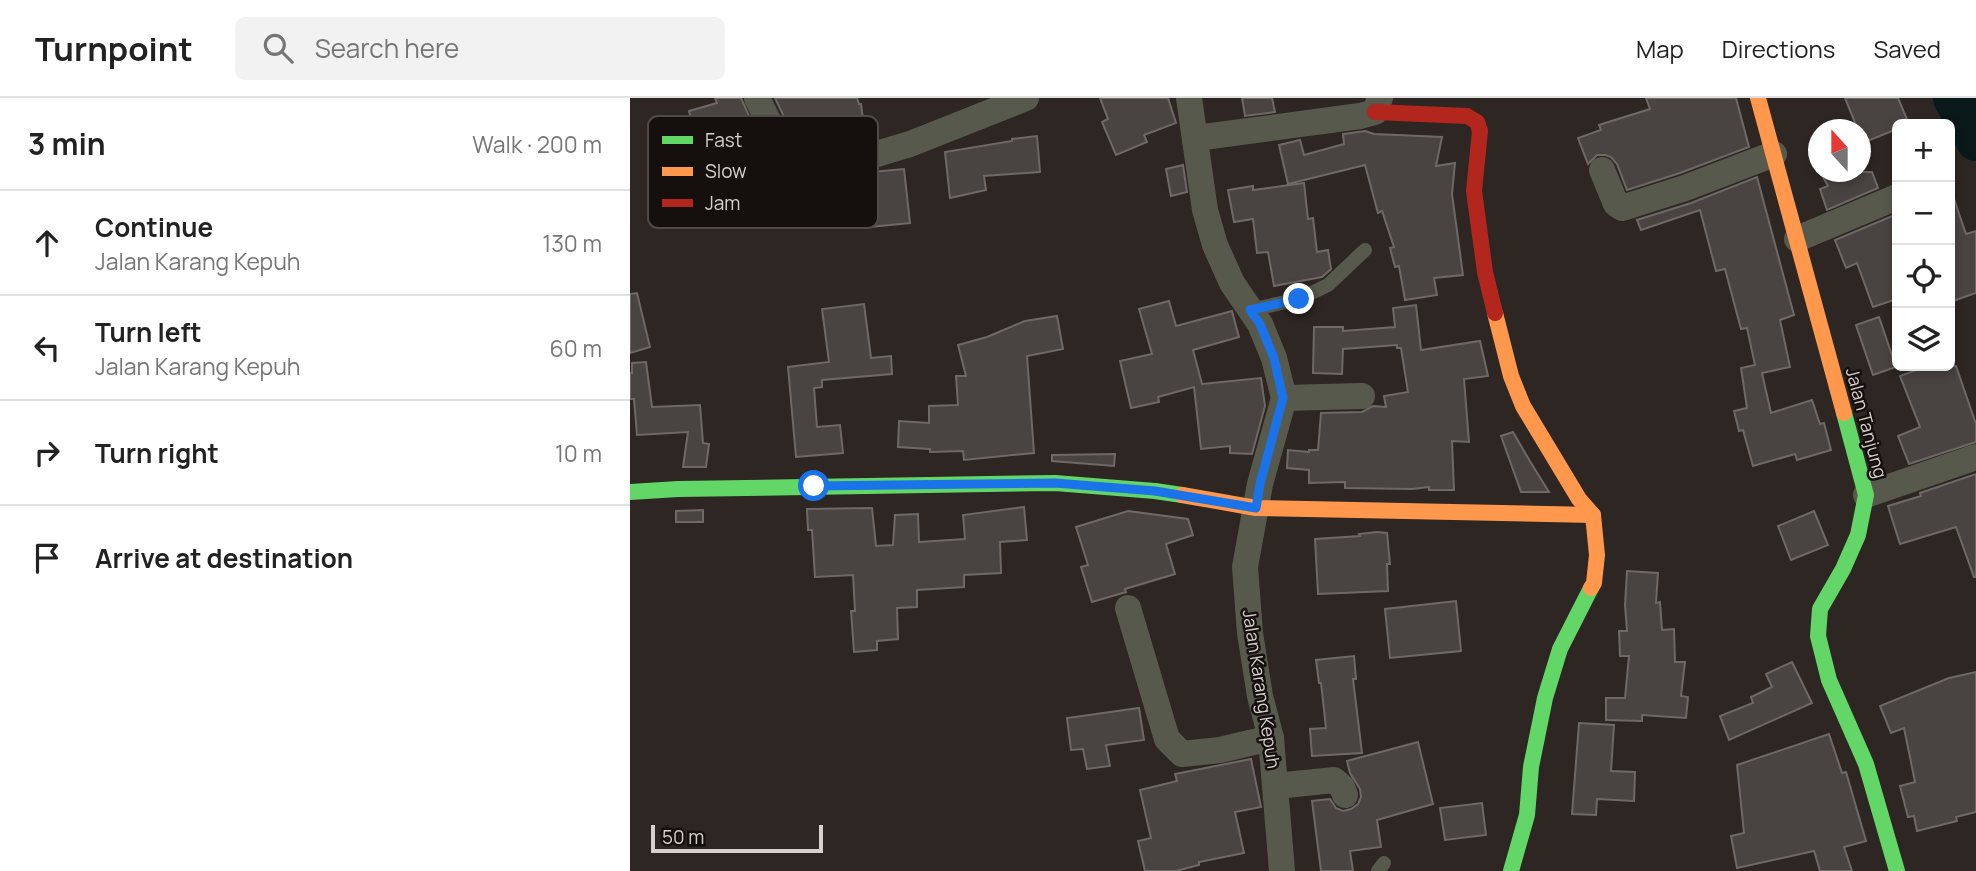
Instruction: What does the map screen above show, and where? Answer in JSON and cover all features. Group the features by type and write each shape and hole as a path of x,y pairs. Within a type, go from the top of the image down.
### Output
{"street":[{"path":"757,98 765,116"},
{"path":"878,154 910,144 1027,98"},
{"name":"Jalan Karang Kepuh","path":"1189,98 1205,210 1215,245 1232,283 1260,324 1274,358 1283,398 1260,484 1245,567 1250,633 1259,696 1271,738 1282,871"},
{"name":"Jalan Tanjung","path":"1758,98 1866,495 1858,535 1843,569 1820,609 1818,636 1829,680 1866,764 1897,871"},
{"path":"1196,138 1378,105 1467,116 1477,122 1480,131 1474,191 1485,272 1511,376 1523,406 1549,452 1579,499 1593,515 1597,555 1594,583 1560,649 1545,698 1531,767 1527,815 1511,871"},
{"path":"1602,170 1616,204 1622,208 1685,188 1774,154"},
{"path":"1797,239 1892,199"},
{"path":"1283,398 1362,396"},
{"path":"1866,495 1976,457"},
{"path":"630,492 1055,483 1155,491 1256,508 1593,515"},
{"path":"1128,608 1167,738 1182,754 1220,750 1271,738"},
{"path":"1276,786 1334,780 1342,787 1345,795"}],"lane":[{"path":"1250,310 1299,299 1328,285 1365,250"}],"building":[{"path":"715,98 741,98 749,116 690,116 689,111 717,103"},
{"path":"775,98 857,98 863,116 784,116"},
{"path":"1100,98 1168,98 1176,123 1144,135 1147,142 1116,155 1102,122 1108,119"},
{"path":"1242,98 1272,98 1275,112 1245,116"},
{"path":"1646,98 1736,98 1749,147 1627,190 1617,164 1611,157 1597,155 1588,164 1578,138 1601,130 1599,125 1650,109"},
{"path":"1845,98 1898,98 1907,119 1892,119 1892,131 1871,140 1871,119 1854,119"},
{"path":"1365,131 1374,134 1442,137 1436,166 1455,163 1452,194 1463,275 1434,278 1437,295 1405,300 1399,266 1395,267 1390,248 1394,247 1382,211 1378,213 1365,165 1288,184 1279,145 1300,140 1304,155 1344,144 1343,134"},
{"path":"1037,136 1040,172 984,176 986,190 950,198 945,152"},
{"path":"1183,165 1187,192 1171,196 1166,169"},
{"path":"904,169 910,223 878,226 878,171"},
{"path":"1872,172 1878,188 1827,210 1820,189 1828,186 1826,182 1871,182"},
{"path":"1757,177 1794,315 1780,320 1790,367 1762,373 1771,413 1812,400 1820,424 1824,423 1831,450 1797,460 1795,454 1753,466 1743,430 1739,431 1734,411 1747,408 1741,368 1755,365 1747,328 1741,329 1725,269 1716,271 1700,210 1641,230 1637,220 1691,203"},
{"path":"1304,183 1308,219 1313,218 1317,252 1328,250 1331,269 1322,277 1274,286 1268,252 1257,253 1253,219 1234,222 1228,190 1253,186 1253,190"},
{"path":"1955,202 1966,234 1976,231 1976,293 1955,300"},
{"path":"1892,216 1892,301 1873,307 1857,263 1846,268 1835,240"},
{"path":"637,293 650,347 630,353 630,294"},
{"path":"1169,301 1176,326 1232,311 1239,337 1193,350 1202,384 1261,378 1265,406 1252,454 1230,453 1230,446 1201,449 1194,387 1158,397 1159,402 1131,408 1120,361 1152,354 1139,309"},
{"path":"864,304 871,358 891,356 892,374 822,380 822,387 814,388 817,427 840,425 843,453 796,457 788,367 829,362 822,309"},
{"path":"1416,305 1421,350 1480,341 1488,376 1464,379 1469,442 1452,441 1454,490 1429,490 1429,487 1345,488 1345,482 1309,483 1309,470 1287,468 1288,450 1318,450 1321,413 1362,412 1373,406 1386,407 1384,396 1408,392 1401,348 1397,348 1397,345 1343,349 1342,374 1313,373 1314,327 1343,327 1343,331 1395,327 1393,308"},
{"path":"1057,316 1063,349 1027,356 1034,453 964,460 963,451 930,452 930,449 898,447 899,421 929,423 929,406 958,405 956,376 966,376 958,345 987,337 1025,321"},
{"path":"1879,317 1892,355 1892,368 1873,375 1856,325"},
{"path":"646,362 652,407 700,405 703,443 709,444 706,467 683,467 688,432 637,435 634,399 630,399 630,373 632,363"},
{"path":"1956,366 1976,424 1976,442 1909,464 1898,436 1920,427 1900,376 1914,371 1955,371"},
{"path":"1513,432 1549,492 1521,492 1501,436"},
{"path":"1115,454 1114,466 1052,461 1052,455"},
{"path":"1976,474 1976,577 1956,527 1900,544 1888,506"},
{"path":"1024,507 1027,540 1000,542 1001,573 964,575 964,587 917,590 917,607 897,608 898,639 877,641 877,650 854,652 851,611 855,611 853,575 815,577 812,530 808,530 807,509 872,508 876,546 893,545 895,515 918,514 919,542 965,539 963,515"},
{"path":"703,510 703,522 676,522 676,511"},
{"path":"1128,511 1188,519 1193,535 1166,544 1175,574 1092,602 1081,567 1088,565 1076,527"},
{"path":"1814,511 1828,545 1791,560 1778,526"},
{"path":"1387,533 1390,564 1387,564 1388,591 1318,594 1315,539"},
{"path":"1627,571 1658,573 1656,603 1660,602 1662,630 1674,629 1675,662 1685,662 1681,696 1688,697 1686,718 1642,715 1642,721 1606,720 1606,698 1625,698 1629,656 1620,656 1619,631 1627,631"},
{"path":"1456,601 1461,651 1390,658 1385,609"},
{"path":"1354,656 1356,679 1353,679 1362,753 1312,756 1310,729 1326,728 1316,660"},
{"path":"1792,662 1812,703 1729,740 1720,716 1753,703 1751,697 1772,687 1766,674"},
{"path":"1976,672 1976,812 1956,817 1957,821 1917,831 1914,816 1908,817 1900,786 1915,782 1904,728 1891,733 1880,706 1949,678"},
{"path":"1139,708 1144,740 1106,745 1110,766 1087,769 1083,749 1071,750 1067,718"},
{"path":"1579,723 1614,725 1611,771 1635,772 1634,801 1597,799 1596,815 1572,814"},
{"path":"1829,734 1842,773 1846,772 1866,841 1844,847 1852,871 1820,871 1814,851 1737,868 1731,836 1744,833 1737,765"},
{"path":"1418,742 1433,804 1377,820 1381,847 1350,851 1353,871 1321,871 1312,801 1330,799 1336,808 1343,811 1351,809 1358,804 1361,797 1347,761"},
{"path":"1251,759 1261,807 1235,812 1244,853 1199,862 1199,865 1176,871 1145,871 1138,841 1151,838 1140,790 1177,781 1175,774"},
{"path":"1482,803 1486,835 1445,840 1440,808"}],"waterway":[{"path":"1953,98 1976,141"}],"traffic: fast":[{"path":"1844,413 1866,495 1858,535 1843,569 1820,609 1818,636 1829,680 1866,764 1897,871"},
{"path":"630,492 1055,483 1182,495"},
{"path":"1511,871 1527,815 1531,767 1545,698 1560,649 1591,588"}],"traffic: slow":[{"path":"1758,98 1844,413"},
{"path":"1495,313 1511,376 1523,406 1579,499 1593,515 1597,555 1591,588"},
{"path":"1182,495 1256,508 1593,515"}],"traffic: jam":[{"path":"1375,112 1467,116 1477,122 1480,131 1474,191 1485,272 1495,313"}],"route":[{"path":"814,486 1055,483 1155,491 1256,508 1283,398 1274,358 1260,324 1250,310 1299,299"}]}
